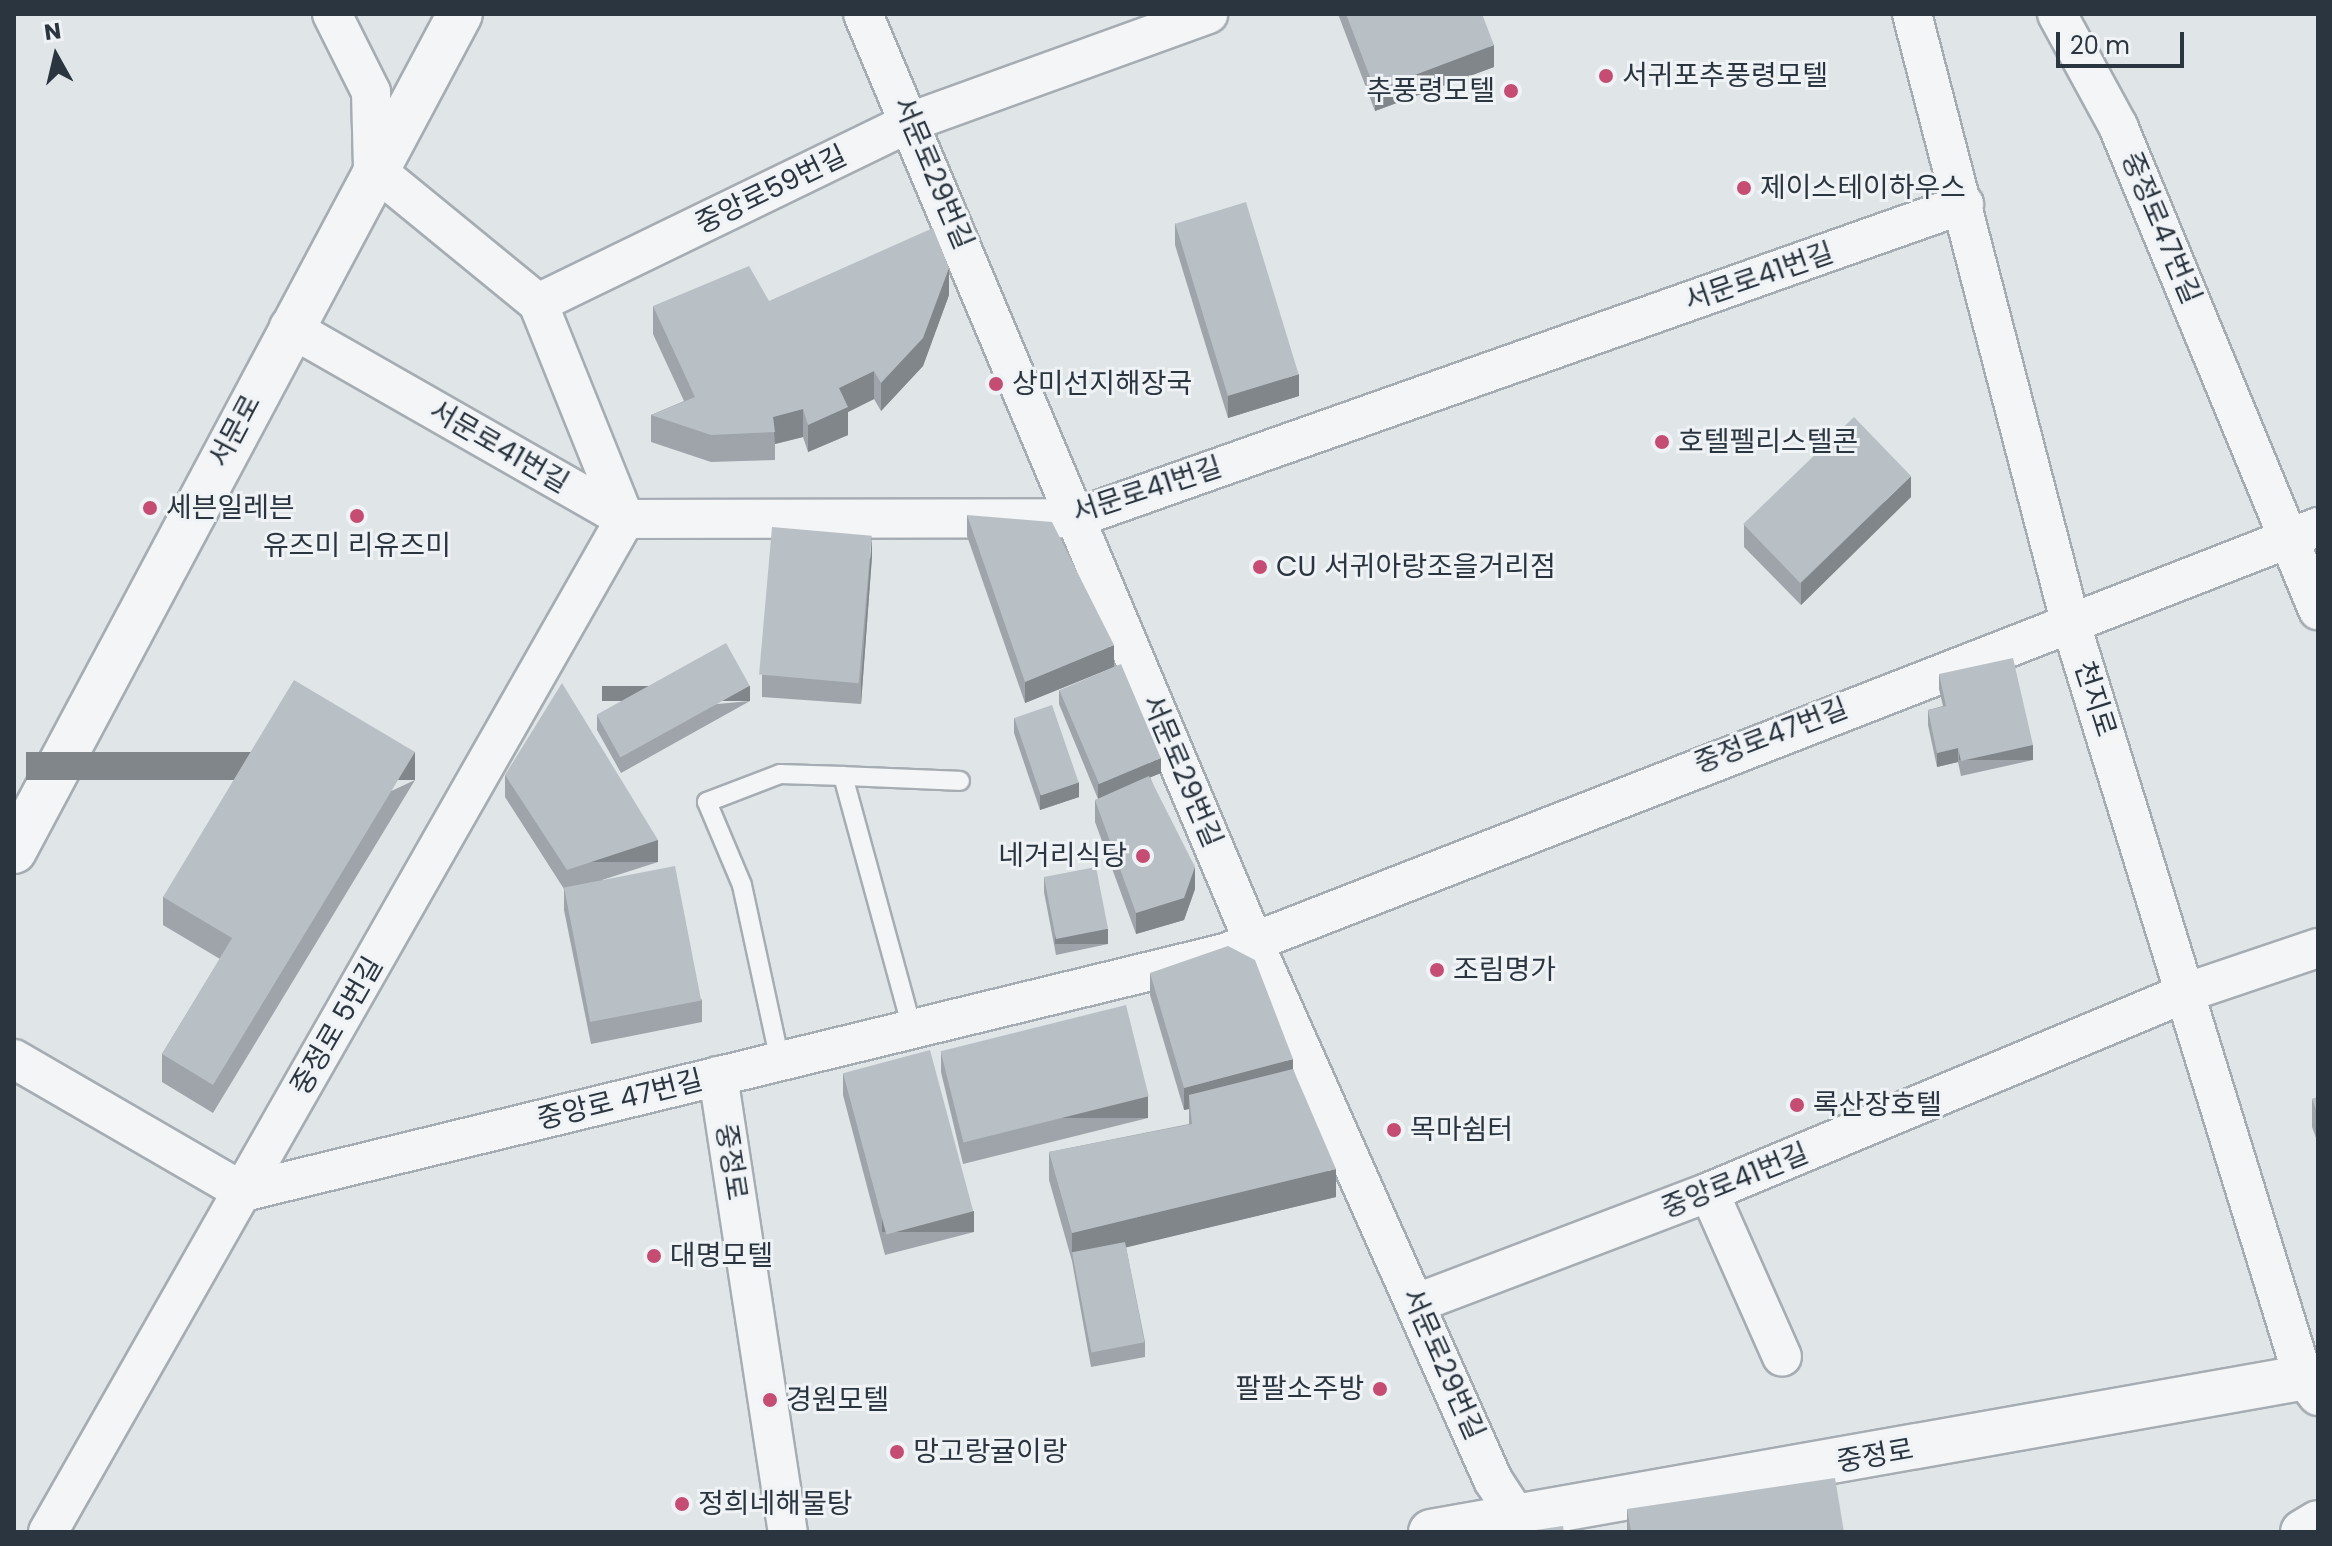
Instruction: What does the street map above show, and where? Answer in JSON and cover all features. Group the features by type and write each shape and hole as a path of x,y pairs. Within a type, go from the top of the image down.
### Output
{"street":[{"path":"332,14 371,92 373,168 538,303 625,519"},
{"name":"서문로","path":"14,851 373,168 460,14"},
{"name":"서문로29번길","path":"863,14 913,121 1254,943 1417,1303 1493,1480 1519,1520"},
{"name":"중앙로59번길","path":"538,303 913,121 1208,14"},
{"name":"천지로","path":"1912,14 1964,204 2070,621 2313,1383"},
{"name":"중정로47번길","path":"2057,14 2118,126 2305,532 2318,610"},
{"name":"서문로41번길","path":"289,327 625,519 1076,518 1964,204"},
{"name":"중정로 5번길","path":"48,1532 625,519"},
{"name":"중정로47번길","path":"1254,943 2070,621 2305,532"},
{"name":"중앙로 47번길","path":"243,1192 1254,943"},
{"name":"중앙로41번길","path":"1417,1303 1709,1192 2188,992 2318,948"},
{"path":"14,1059 243,1192"},
{"name":"중정로","path":"718,1076 788,1532"},
{"path":"1709,1192 1782,1357"},
{"name":"중정로","path":"1431,1532 1519,1520 1583,1521 2313,1383"}],"lane":[{"path":"780,1061 742,885 707,802 780,774 960,781"},
{"path":"843,776 912,1029"}],"building":[{"path":"1346,14 1482,14 1494,45 1375,90"},
{"path":"1246,202 1299,374 1228,396 1175,224"},
{"path":"933,228 949,268 923,338 881,383 874,371 839,388 848,407 808,425 803,409 773,417 775,432 711,435 651,415 695,397 653,306 749,266 769,301"},
{"path":"1854,417 1911,476 1800,583 1743,524"},
{"path":"967,515 1052,522 1114,645 1025,682"},
{"path":"772,527 872,536 859,683 759,674"},
{"path":"726,643 750,686 620,758 597,715"},
{"path":"2013,658 2033,745 1961,761 1958,748 1937,753 1928,710 1946,706 1939,674"},
{"path":"1121,664 1161,758 1099,784 1059,690"},
{"path":"294,680 415,752 213,1085 162,1054 232,938 163,897"},
{"path":"562,683 658,840 567,870 505,775"},
{"path":"1052,705 1079,783 1041,796 1014,718"},
{"name":"네거리식당","path":"1149,776 1195,867 1184,898 1136,913 1095,800"},
{"path":"675,866 701,1000 590,1022 564,888"},
{"path":"1096,867 1108,929 1056,939 1044,877"},
{"path":"1228,946 1255,960 1293,1059 1184,1088 1150,973"},
{"path":"1126,1005 1149,1096 963,1142 941,1051"},
{"path":"930,1050 973,1211 886,1235 843,1073"},
{"path":"1293,1069 1336,1169 1072,1233 1049,1152 1192,1124 1189,1095"},
{"path":"2318,1097 2318,1115 2312,1099"},
{"path":"1125,1242 1144,1342 1091,1352 1072,1252"},
{"path":"1835,1478 1844,1532 1631,1532 1627,1509"},
{"path":"1563,1526 1564,1532 1522,1532"}],"place":[{"name":"서귀포추풍령모텔","path":"1606,76"},
{"name":"추풍령모텔","path":"1511,91"},
{"name":"제이스테이하우스","path":"1744,188"},
{"name":"상미선지해장국","path":"996,384"},
{"name":"호텔펠리스텔콘","path":"1662,442"},
{"name":"세븐일레븐","path":"150,508"},
{"name":"유즈미 리유즈미","path":"357,516"},
{"name":"CU 서귀아랑조을거리점","path":"1260,567"},
{"name":"네거리식당","path":"1143,856"},
{"name":"조림명가","path":"1437,970"},
{"name":"록산장호텔","path":"1797,1105"},
{"name":"목마쉼터","path":"1394,1130"},
{"name":"대명모텔","path":"654,1256"},
{"name":"팔팔소주방","path":"1380,1389"},
{"name":"경원모텔","path":"770,1400"},
{"name":"망고랑귤이랑","path":"897,1452"},
{"name":"정희네해물탕","path":"682,1504"}]}
